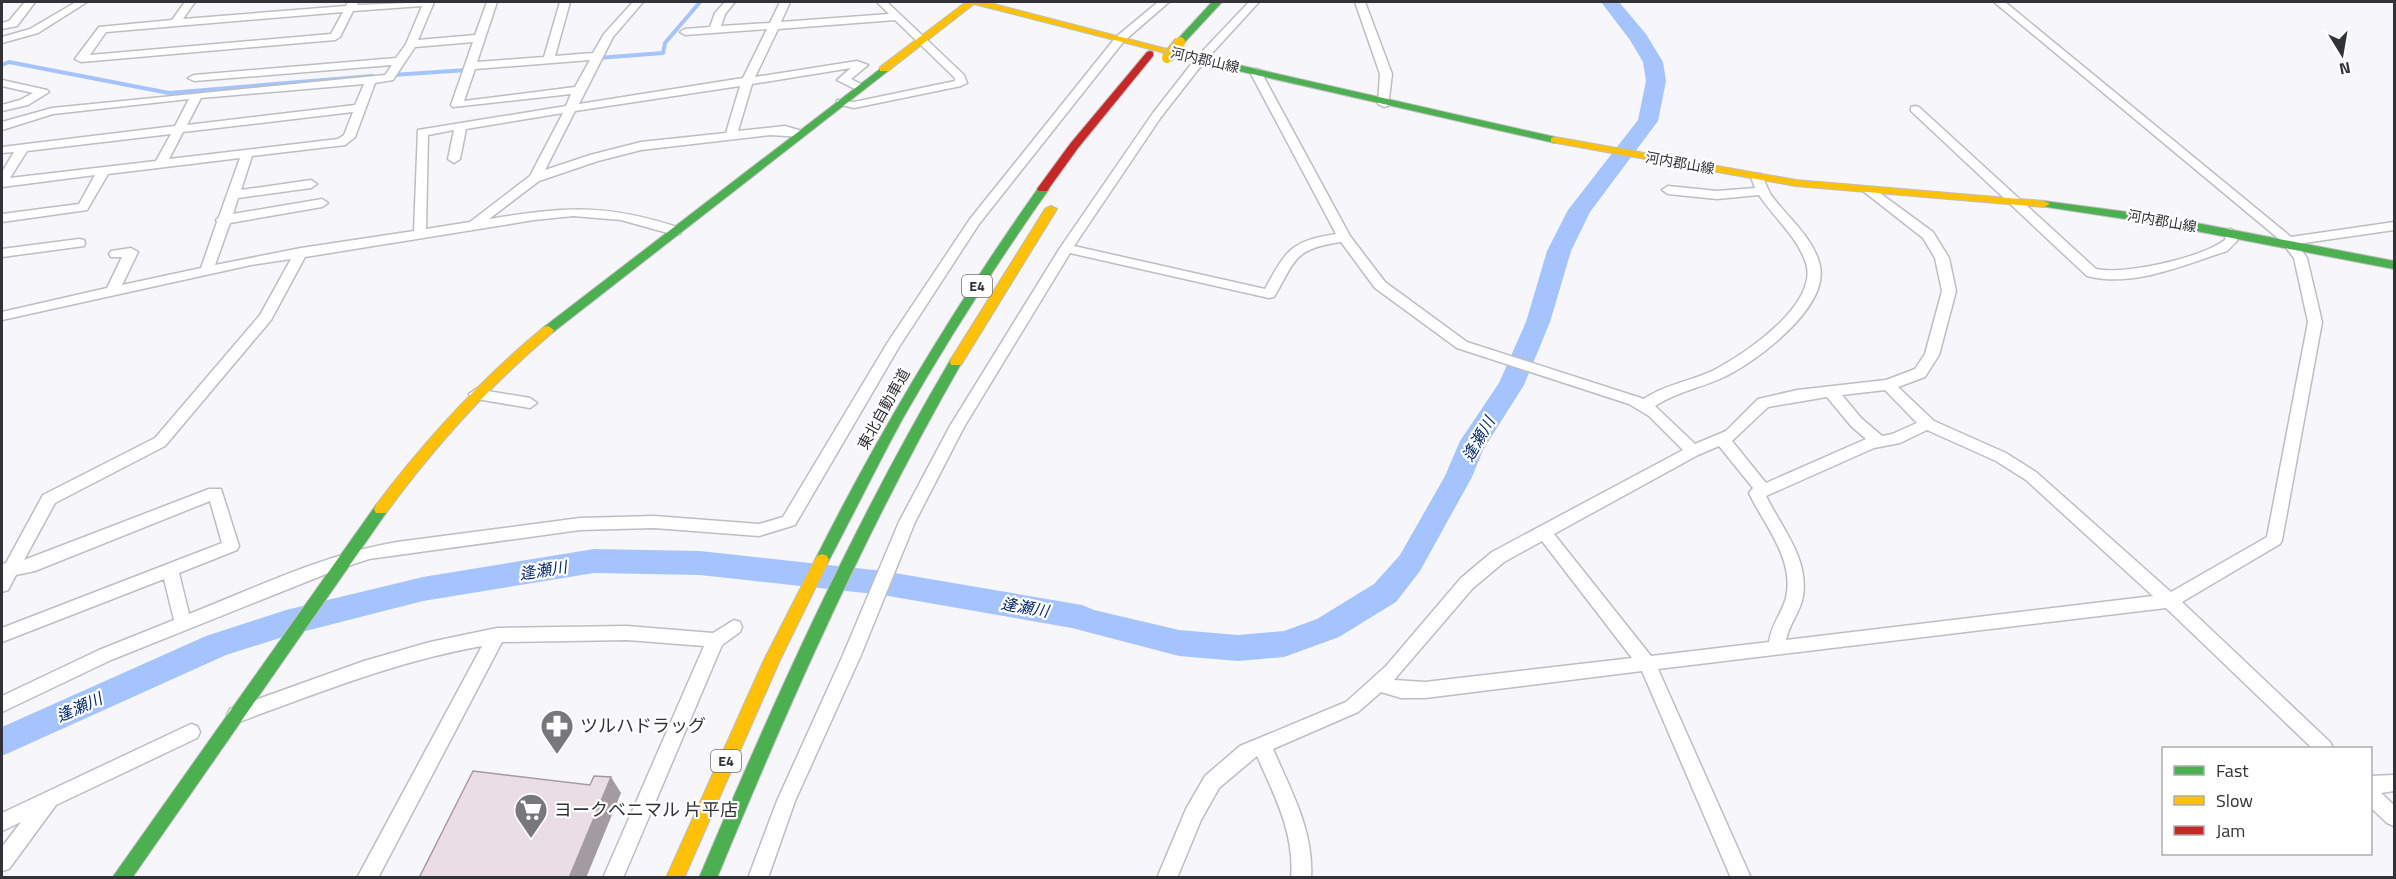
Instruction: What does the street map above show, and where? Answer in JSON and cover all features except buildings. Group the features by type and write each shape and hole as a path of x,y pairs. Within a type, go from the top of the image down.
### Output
{"main road":[{"path":"121,878 421,454 476,394 509,361 798,134 971,2"},
{"name":"河内郡山線","path":"977,2 1200,60 1384,104 1665,160 1759,184 2016,202 2147,217 2291,243 2394,265"},
{"path":"1164,62 1217,2"},
{"name":"東北自動車道","path":"675,878 779,645 833,537 913,391 994,260 1073,148 1163,39"},
{"name":"E4","path":"708,878 807,646 899,463 964,348 1060,195"}],"street":[{"path":"2,26 13,24 30,2"},
{"path":"2,40 31,34 82,2"},
{"path":"175,23 190,2"},
{"path":"194,78 275,82 370,79 395,70 411,44 428,2 351,5 102,29 81,59 335,37 351,5"},
{"path":"492,2 457,105 579,90"},
{"path":"549,59 565,2"},
{"path":"535,178 608,36 638,2"},
{"path":"714,30 720,13 730,2"},
{"path":"731,134 747,82 785,2"},
{"path":"841,102 854,105 961,83 960,77 882,2"},
{"path":"2,704 105,655 369,553 580,524 654,522 759,530 789,521 893,345 974,222 1120,39 1164,2"},
{"path":"758,878 786,801 852,655 907,522 957,426 1066,248 1157,116 1200,60 1254,2"},
{"path":"1360,2 1386,74 1384,104"},
{"path":"1379,684 1401,690 1419,691 2169,601 2274,540 2314,322 2300,258 2291,243 1999,2"},
{"path":"685,32 898,17"},
{"path":"411,44 479,38"},
{"path":"469,69 549,59 596,58"},
{"path":"420,232 423,132 857,64 862,65 843,80 859,87"},
{"path":"2,126 42,112 197,94 275,82 395,70"},
{"path":"1256,72 1344,237 1365,268 1387,291 1455,341 1644,405 1693,451"},
{"path":"2,182 341,142 349,136 370,79"},
{"path":"2,83 43,92 24,103 2,108"},
{"path":"161,164 197,94"},
{"path":"2,150 359,108"},
{"path":"1915,109 2085,269 2103,276 2139,272 2222,248 2231,241 2231,233"},
{"path":"454,159 461,126"},
{"path":"474,224 535,178 617,151 731,134 785,130 798,134"},
{"path":"2,182 23,148"},
{"path":"207,270 222,220 247,153"},
{"path":"2,218 82,207 104,171"},
{"path":"231,195 310,184"},
{"path":"1644,405 1735,364 1791,322 1809,293 1814,279 1814,267 1787,221 1759,184 1717,195 1668,190"},
{"path":"1167,878 1203,795 1235,760 1262,745 1344,711 1379,684 1467,582 1498,557 1693,451 1738,431 1763,403 1830,391 1888,385 1912,378 1928,364 1938,337 1949,291 1942,258 1928,235 1869,191"},
{"path":"222,220 322,203"},
{"path":"2,316 113,290 301,252 420,232 576,211 613,212 675,231"},
{"path":"2291,243 2394,226"},
{"path":"1066,248 1269,294 1292,251 1318,241 1344,237"},
{"path":"2,253 79,243"},
{"path":"113,290 130,252 116,254"},
{"path":"2,585 5,570 49,499 160,442 266,317 301,252"},
{"path":"1888,385 1928,424 2001,457 2031,476 2169,601 2323,747"},
{"path":"1830,391 1856,422 1879,441"},
{"path":"476,394 530,403"},
{"path":"1778,647 1779,632 1792,608 1795,584 1786,542 1757,493 1879,441 1895,439 1928,424"},
{"path":"1722,440 1762,489"},
{"path":"2,635 231,546 215,493 29,566 5,570"},
{"path":"1544,532 1647,664 1741,878"},
{"path":"170,570 183,623"},
{"path":"613,878 715,640 734,627"},
{"path":"236,715 375,664 497,635 634,632 673,634 715,640"},
{"path":"367,878 497,635"},
{"path":"2,822 191,732"},
{"path":"1262,745 1300,838 1304,855 1301,878"},
{"path":"2372,785 2394,783"},
{"path":"2372,796 2394,818"},
{"path":"2,862 51,798"}],"waterway":[{"path":"598,58 663,53 665,43 700,2"},
{"name":"逢瀬川","path":"2,742 217,645 286,623 423,589 594,561 700,563 883,583 1082,617 1083,620 1179,643 1238,648 1284,644 1328,628 1385,593 1410,563 1458,477 1470,448 1511,385 1538,322 1559,251 1579,210 1648,121 1656,81 1653,62 1639,38 1610,2"},
{"path":"2,65 9,62 169,93 372,76"},
{"path":"392,75 467,70"}],"traffic: fast":[{"path":"1180,42 1217,2"},
{"path":"1212,62 1555,140"},
{"path":"548,330 884,69"},
{"path":"822,560 897,416 982,278 1043,189"},
{"path":"2044,204 2165,221 2394,265"},
{"path":"708,878 793,681 854,551 886,487 956,362"},
{"path":"121,878 381,509"}],"traffic: slow":[{"path":"884,69 971,2"},
{"path":"977,2 1212,62"},
{"path":"1167,58 1180,42"},
{"path":"1555,140 1796,183 2044,204"},
{"path":"956,362 1051,209"},
{"path":"381,509 458,414 501,370 548,330"},
{"path":"675,878 772,660 822,560"}],"traffic: jam":[{"path":"1043,189 1074,146 1150,54"}],"place":[{"name":"ツルハドラッグ","path":"557,755"},
{"name":"ヨークベニマル 片平店","path":"531,839"}]}
